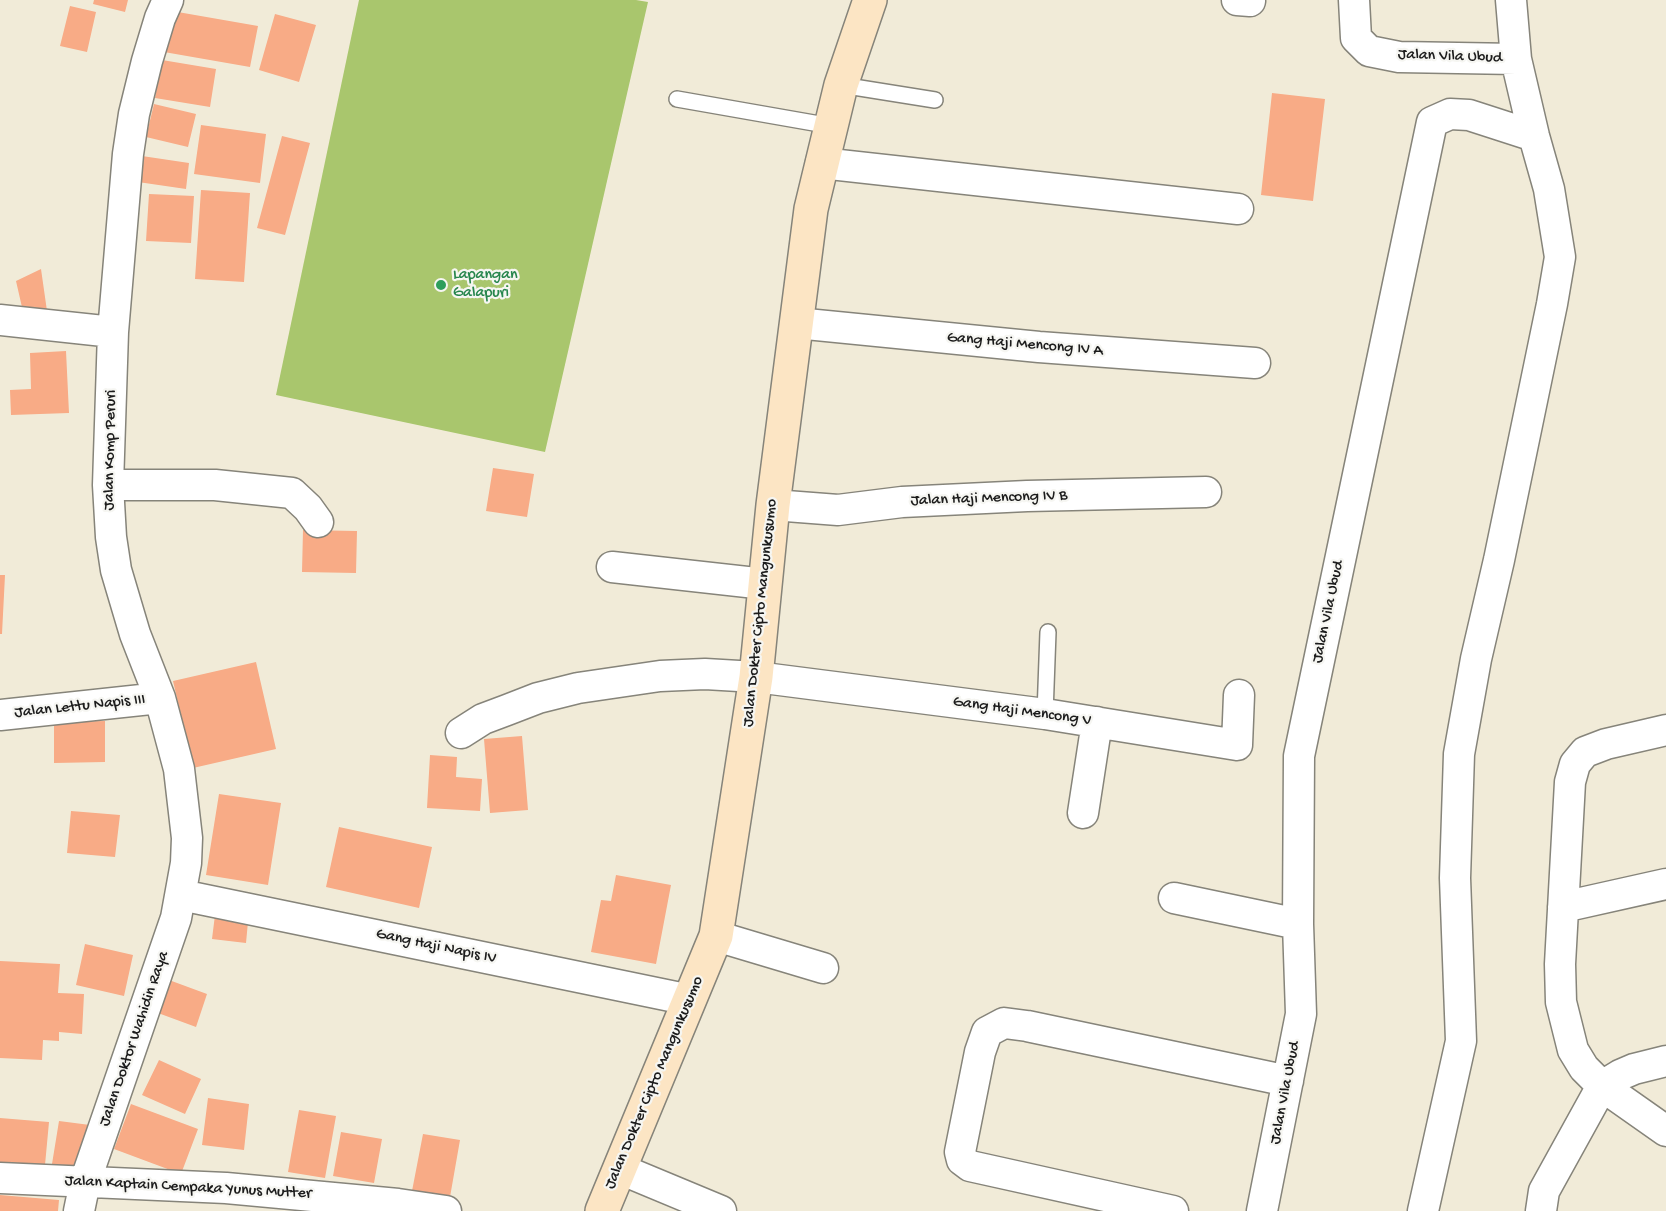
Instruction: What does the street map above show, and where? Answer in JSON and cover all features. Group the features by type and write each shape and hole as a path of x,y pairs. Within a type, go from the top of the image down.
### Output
{"main road":[{"name":"Jalan Dokter Cipto Mangunkusumo","path":"602,1211 716,936 756,677 773,505 811,209 841,85 870,0"}],"street":[{"name":"Jalan Komp Peruri","path":"168,0 150,50 134,114 124,193 113,332 108,485 111,537 116,570 135,634 160,698 179,769 185,804 187,838 182,895"},
{"name":"Jalan Vila Ubud","path":"1354,0 1356,38 1369,51 1399,57 1516,59"},
{"name":"Jalan Vila Ubud","path":"1423,1211 1461,1041 1455,878 1459,754 1476,659 1499,560 1560,257 1549,189 1516,59 1510,0"},
{"name":"Jalan Vila Ubud","path":"1262,1211 1301,1014 1298,924 1299,756 1432,122 1450,114 1469,115 1534,136"},
{"path":"821,162 1238,209"},
{"path":"0,320 113,332"},
{"name":"Gang Haji Mencong IV A","path":"796,323 1039,347 1255,363"},
{"path":"108,485 238,486 292,493 308,508 318,522"},
{"name":"Jalan Haji Mencong IV B","path":"773,505 838,510 902,502 1027,496 1206,492"},
{"path":"612,567 765,585"},
{"name":"Gang Haji Mencong V","path":"461,732 483,719 538,698 578,688 705,674 756,677 1045,714 1237,745 1239,694"},
{"name":"Jalan Lettu Napis III","path":"0,715 160,698"},
{"path":"1083,813 1097,722"},
{"path":"1666,730 1606,744 1585,752 1575,764 1569,782 1560,964 1561,1002 1567,1030 1573,1050 1584,1068 1602,1086 1666,1131"},
{"path":"1563,907 1666,884"},
{"name":"Gang Haji Napis IV","path":"182,895 690,1000"},
{"name":"Jalan Doktor Wahidin Raya","path":"79,1211 85,1182 182,895"},
{"path":"1174,898 1298,924"},
{"path":"716,936 823,968"},
{"path":"1173,1211 970,1166 962,1160 960,1152 980,1052 987,1032 1004,1023 1027,1026 1288,1081"},
{"path":"1541,1211 1544,1191 1602,1086 1634,1069 1666,1061"},
{"path":"620,1169 721,1211"},
{"name":"Jalan Kaptain Cempaka Yunus Mutter","path":"0,1178 85,1182 224,1199 387,1203 446,1211"}],"lane":[{"path":"841,85 935,100"},
{"path":"677,99 831,126"},
{"path":"1045,714 1048,632"}],"green space":[{"name":"Lapangan Galapuri","path":"359,0 636,0 648,2 545,452 276,395"}],"building":[{"path":"94,0 128,0 125,12 93,4"},
{"path":"70,6 96,12 87,52 60,46"},
{"path":"172,11 258,26 250,67 164,52"},
{"path":"275,14 316,25 299,82 259,70"},
{"path":"162,60 216,69 210,107 155,98"},
{"path":"1272,93 1325,99 1313,201 1261,195"},
{"path":"154,104 196,114 188,147 146,137"},
{"path":"201,125 266,134 260,183 194,174"},
{"path":"282,136 310,143 285,235 257,228"},
{"path":"142,156 189,163 186,189 138,182"},
{"path":"201,190 250,193 244,282 195,279"},
{"path":"149,194 194,196 191,243 146,241"},
{"path":"41,269 48,318 24,316 16,281"},
{"path":"66,351 69,413 11,415 10,390 31,389 30,353"},
{"path":"493,468 534,474 527,517 486,511"},
{"path":"303,530 357,531 356,573 302,572"},
{"path":"0,575 5,575 2,634 0,634"},
{"path":"256,662 276,749 193,768 173,681"},
{"path":"105,721 105,762 54,763 54,722"},
{"path":"522,736 528,810 490,813 484,739"},
{"path":"430,755 457,757 456,777 482,779 480,811 427,808"},
{"path":"219,794 281,803 268,885 206,875"},
{"path":"71,811 120,815 115,857 67,853"},
{"path":"339,827 432,847 419,908 326,887"},
{"path":"616,875 671,885 656,964 591,952 601,900 611,901"},
{"path":"216,907 249,911 246,943 212,939"},
{"path":"85,944 133,955 124,996 76,985"},
{"path":"0,961 60,964 58,993 84,994 82,1034 59,1032 59,1041 43,1040 42,1060 0,1058"},
{"path":"169,980 207,994 196,1027 158,1013"},
{"path":"159,1060 201,1079 185,1114 142,1095"},
{"path":"208,1098 249,1104 244,1150 202,1145"},
{"path":"131,1104 198,1129 181,1174 114,1149"},
{"path":"299,1110 336,1116 325,1178 288,1172"},
{"path":"0,1118 49,1122 45,1165 0,1162"},
{"path":"59,1121 90,1125 83,1169 52,1164"},
{"path":"341,1132 382,1139 374,1183 333,1176"},
{"path":"423,1134 460,1140 450,1197 412,1191"},
{"path":"0,1195 59,1200 58,1211 0,1211"}],"place":[{"name":"Lapangan Galapuri","path":"441,285"}]}
